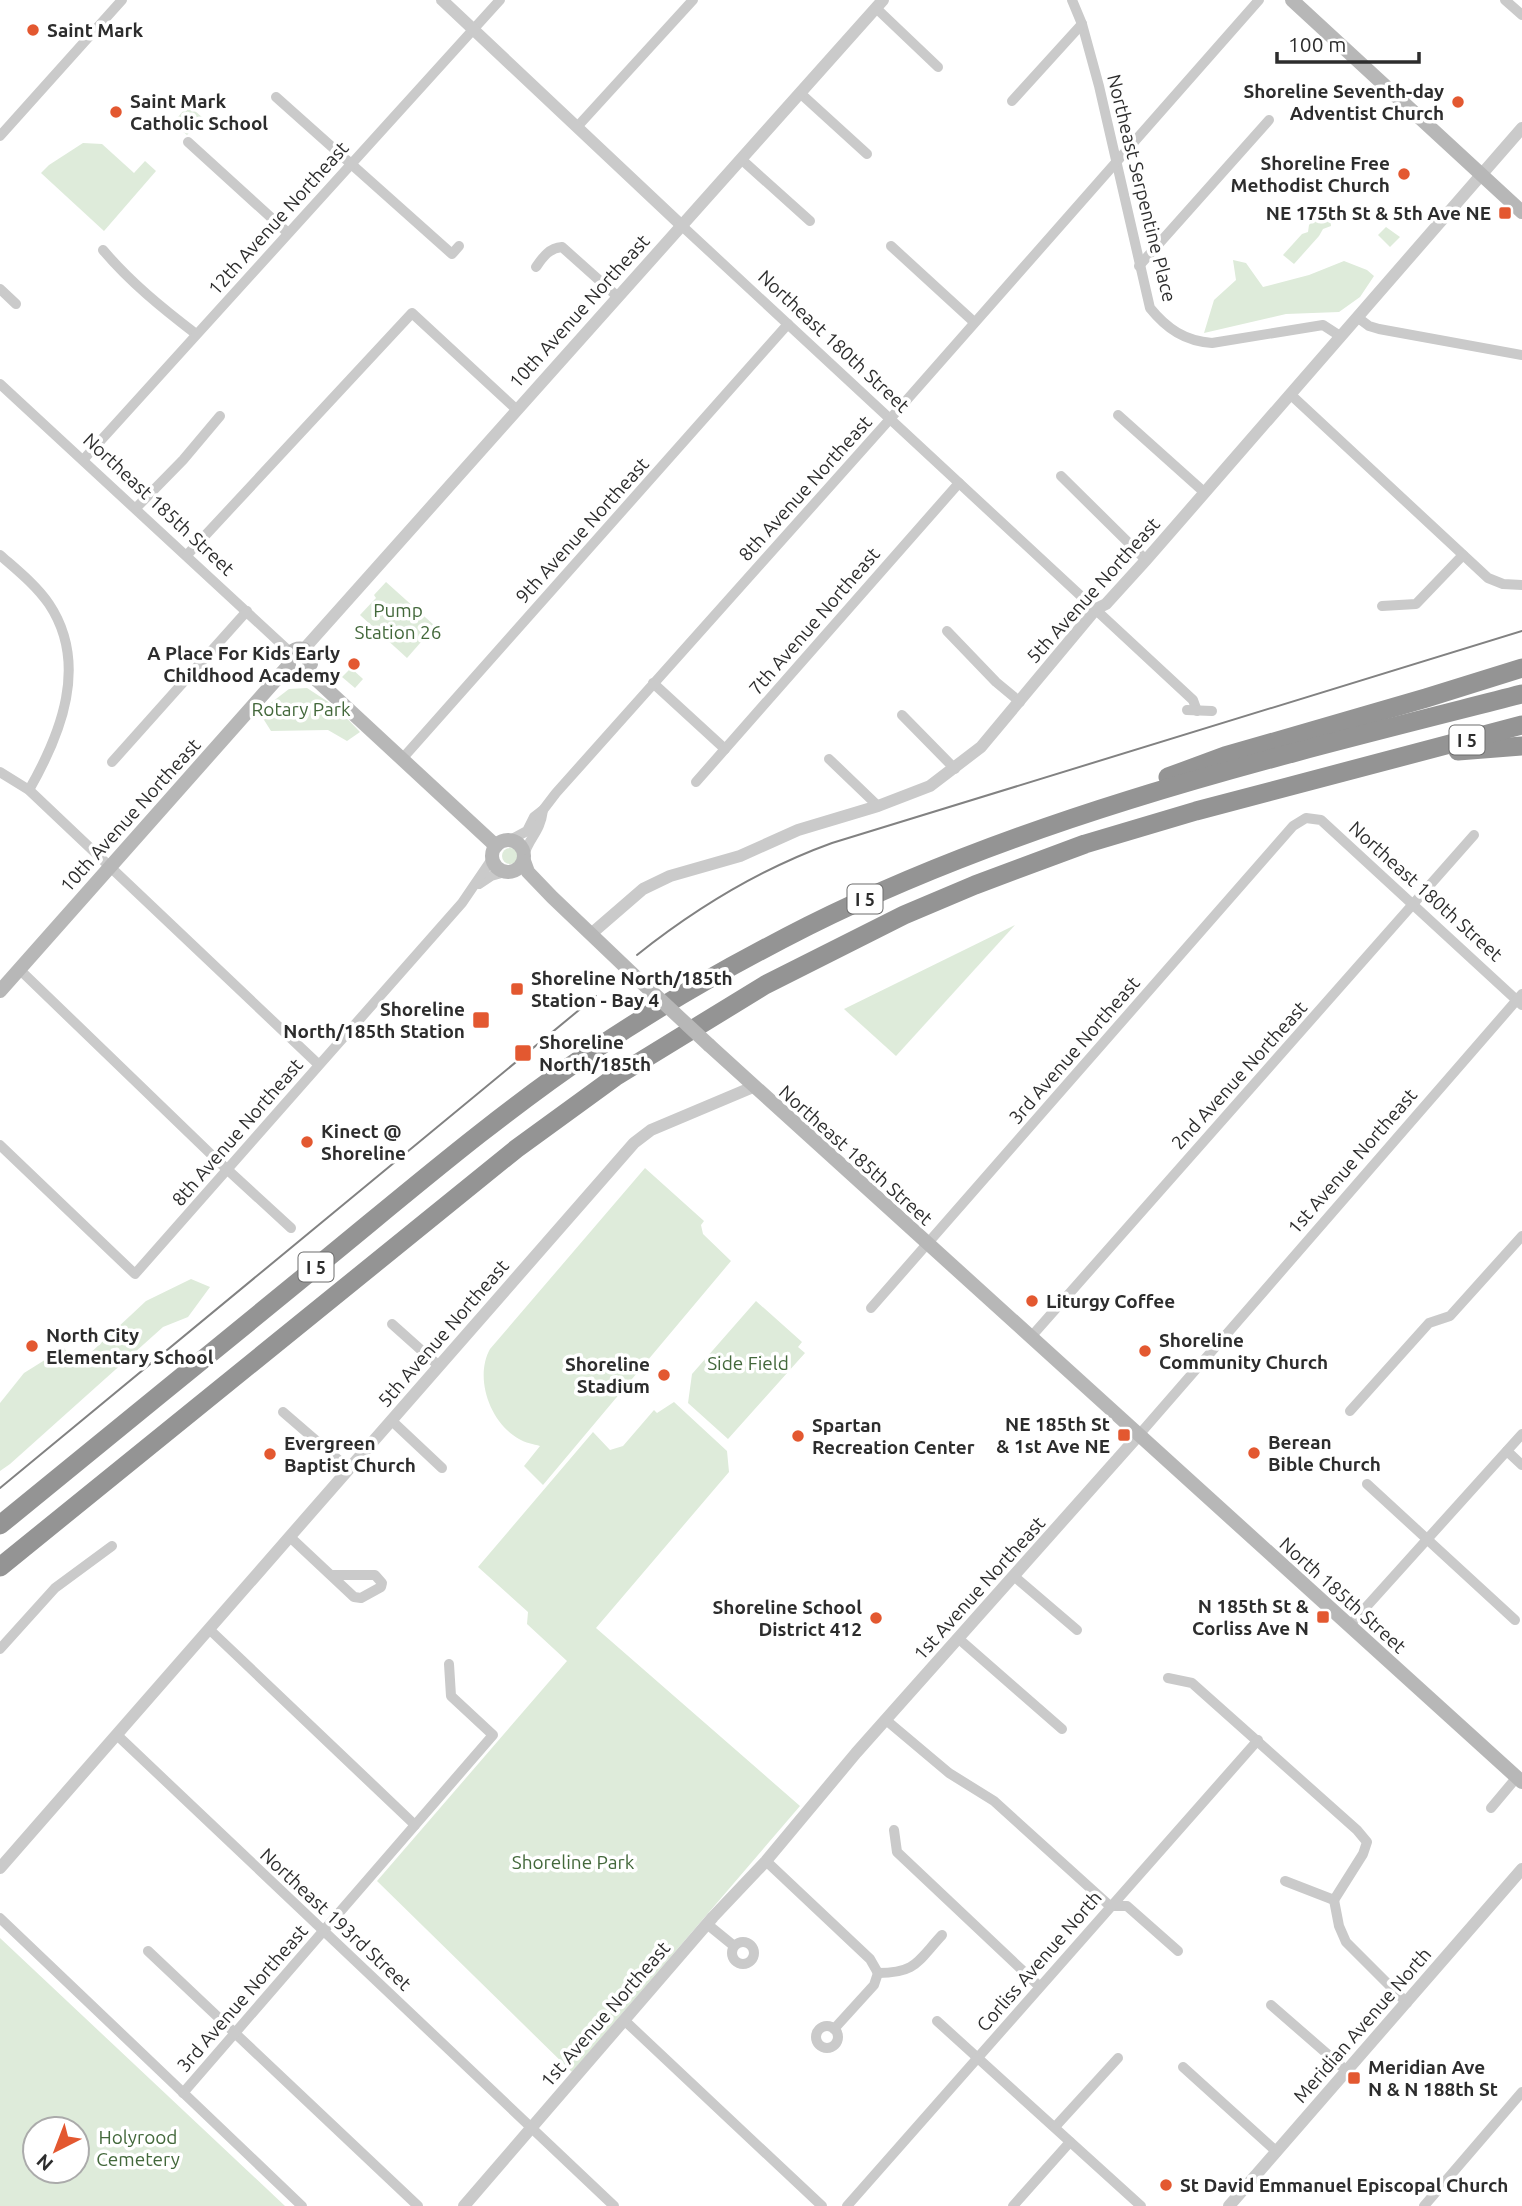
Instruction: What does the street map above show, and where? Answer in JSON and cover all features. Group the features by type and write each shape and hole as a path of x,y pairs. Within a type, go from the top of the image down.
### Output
{"highway":[{"path":"1103,808 1196,765 1522,668"},
{"name":"I 5","path":"0,1525 493,1124 596,1049 709,980 848,907 955,860 1103,808 1252,764 1522,694"},
{"name":"I 5","path":"0,1567 516,1149 615,1077 732,1004 904,915 1048,857 1171,818 1522,725"},
{"path":"1412,755 1522,746"}],"main road":[{"path":"1292,0 1522,212"},
{"path":"306,670 311,664 311,657 295,655 296,670 306,670 402,759 494,853 497,867 507,872 518,869 524,858 520,845 510,840 504,841 494,853"},
{"name":"10th Avenue Northeast","path":"0,991 295,655"},
{"name":"Northeast 185th Street","path":"524,858 528,872 638,979 753,1087 1138,1436"},
{"name":"Northeast 185th Street","path":"507,872 539,893 552,897"},
{"name":"North 185th Street","path":"1138,1436 1520,1780"}],"street":[{"path":"0,136 122,0"},
{"name":"Northeast 180th Street","path":"442,0 681,226 1193,700 1192,711 1212,711"},
{"name":"12th Avenue Northeast","path":"83,460 500,0"},
{"path":"577,127 693,0"},
{"name":"Northeast Serpentine Place","path":"1072,0 1082,24 1150,307 1170,328 1195,342 1212,343 1323,325 1340,335"},
{"name":"8th Avenue Northeast","path":"510,840 527,831 534,817 890,419 1259,0"},
{"path":"1505,0 1522,15"},
{"path":"880,4 938,67"},
{"name":"10th Avenue Northeast","path":"295,655 880,4"},
{"path":"1012,101 1082,24"},
{"path":"800,93 867,154"},
{"path":"276,97 351,164 455,250"},
{"path":"1139,266 1269,120"},
{"name":"5th Avenue Northeast","path":"591,934 643,889 670,876 740,856 818,823 878,806 930,786 981,747 1096,609 1106,604 1146,559 1522,128"},
{"path":"188,142 288,233"},
{"path":"741,159 810,221"},
{"path":"891,246 975,322"},
{"path":"536,267 554,247 562,247 618,297"},
{"path":"103,250 119,269 196,334"},
{"path":"0,289 16,304"},
{"path":"187,555 412,313 517,410"},
{"path":"1357,317 1368,326 1379,329 1522,355"},
{"name":"9th Avenue Northeast","path":"402,759 788,324"},
{"name":"Northeast 185th Street","path":"0,384 295,655"},
{"path":"1290,394 1488,578 1503,584 1522,585"},
{"path":"1118,415 1204,492"},
{"path":"135,508 183,460 220,416"},
{"path":"1061,476 1146,559"},
{"name":"7th Avenue Northeast","path":"696,782 959,482"},
{"path":"0,555 38,589 50,605 61,627 69,656 70,681 61,718 49,754 29,790"},
{"path":"1382,606 1416,604 1463,555"},
{"path":"112,762 247,611"},
{"path":"947,631 996,682 1020,702"},
{"path":"653,683 725,750"},
{"path":"902,715 955,769"},
{"path":"829,759 878,806"},
{"path":"0,772 29,790 318,1064"},
{"name":"8th Avenue Northeast","path":"524,858 538,831 543,810"},
{"name":"Northeast 180th Street","path":"1306,818 1321,820 1520,1000"},
{"name":"3rd Avenue Northeast","path":"871,1308 1293,826 1306,818"},
{"name":"2nd Avenue Northeast","path":"1030,1338 1474,835"},
{"name":"8th Avenue Northeast","path":"0,1145 135,1274 475,886 494,853"},
{"name":"8th Avenue Northeast","path":"475,886 491,876 507,872"},
{"path":"19,970 291,1228"},
{"name":"1st Avenue Northeast","path":"464,2206 707,1924 766,1861 856,1753 1015,1577 1520,1000"},
{"name":"5th Avenue Northeast","path":"0,1868 634,1143 652,1130 753,1087"},
{"path":"1350,1411 1429,1323 1450,1316 1522,1236"},
{"path":"392,1324 439,1366"},
{"path":"283,1412 349,1469"},
{"path":"392,1421 442,1468"},
{"path":"1349,1626 1522,1434"},
{"path":"1507,1451 1522,1465"},
{"path":"1367,1483 1515,1620"},
{"path":"290,1537 331,1575 355,1597 361,1598 381,1587 382,1583 375,1575 331,1575"},
{"path":"0,1649 55,1588 112,1546"},
{"path":"1015,1577 1077,1630"},
{"path":"209,1629 415,1825"},
{"path":"959,1639 1062,1729"},
{"name":"3rd Avenue Northeast","path":"183,2093 493,1735 451,1696 449,1664"},
{"path":"1168,1678 1192,1683 1258,1740 1367,1842 1363,1854 1334,1900 1339,1926 1346,1942 1407,2003"},
{"path":"886,1720 949,1773 994,1801 1111,1906 1127,1906 1178,1951"},
{"name":"Northeast 193rd Street","path":"117,1735 614,2206"},
{"name":"Corliss Avenue North","path":"847,2206 1258,1740"},
{"path":"1491,1808 1520,1780"},
{"path":"894,1830 897,1852 1040,1986"},
{"path":"766,1861 870,1959 878,1973"},
{"name":"Meridian Avenue North","path":"1230,2206 1522,1869"},
{"path":"1285,1881 1334,1900"},
{"path":"0,1918 302,2206"},
{"path":"707,1924 734,1946"},
{"path":"878,1973 904,1972 942,1935"},
{"path":"148,1951 418,2206"},
{"path":"834,2029 872,1988 878,1973"},
{"path":"1271,2005 1348,2072"},
{"path":"624,2020 822,2206"},
{"path":"937,2021 1141,2206"},
{"path":"1055,2127 1118,2058"},
{"path":"1183,2067 1277,2152"},
{"path":"1424,2206 1522,2092"},
{"path":"1013,2206 1070,2142"}],"green space":[{"path":"188,105 203,118 187,135 173,123"},
{"path":"83,143 102,144 134,173 145,161 156,171 104,231 41,173"},
{"path":"1324,209 1330,214 1331,226 1323,229 1294,264 1283,255 1302,234 1308,232 1309,225"},
{"path":"1386,227 1400,237 1390,247 1378,235"},
{"path":"1233,260 1246,263 1263,287 1309,275 1344,261 1367,270 1374,276 1360,297 1339,312 1286,314 1204,333 1214,300 1236,280"},
{"name":"Pump Station 26","path":"386,582 435,626 407,658 360,615"},
{"path":"351,668 363,679 355,688 342,677"},
{"name":"Rotary Park","path":"307,688 336,707 360,732 347,741 328,730 271,731 259,712 289,689"},
{"path":"510,848 518,856 510,864 502,856"},
{"path":"1015,925 896,1056 844,1009"},
{"path":"645,1168 704,1221 701,1225 703,1234 731,1261 543,1485 524,1466 540,1446 521,1440 509,1432 493,1411 484,1386 485,1361 490,1349"},
{"path":"191,1279 210,1287 188,1317 163,1327 0,1471 0,1403 24,1373 64,1348 69,1355 85,1358 146,1301"},
{"name":"Side Field","path":"756,1301 802,1342 798,1347 805,1353 728,1439 688,1403 692,1374"},
{"name":"Shoreline Park","path":"674,1402 727,1451 729,1472 596,1628 800,1806 572,2072 377,1881 567,1661 527,1624 528,1612 478,1567 593,1432 610,1450 623,1446 654,1410 657,1413"},
{"name":"Holyrood Cemetery","path":"0,1938 285,2206 0,2206"}],"tram line":[{"path":"637,955 682,921 754,877 832,843 1522,631"},
{"path":"0,1488 596,996"}],"place":[{"name":"Saint Mark","path":"33,30"},
{"name":"Shoreline Seventh-day Adventist Church","path":"1458,102"},
{"name":"Saint Mark Catholic School","path":"116,112"},
{"name":"Shoreline Free Methodist Church","path":"1404,174"},
{"name":"NE 175th St & 5th Ave NE","path":"1505,213"},
{"name":"A Place For Kids Early Childhood Academy","path":"354,664"},
{"name":"Shoreline North/185th Station - Bay 4","path":"517,989"},
{"name":"Shoreline North/185th Station","path":"481,1020"},
{"name":"Shoreline North/185th","path":"523,1053"},
{"name":"Kinect @ Shoreline","path":"307,1142"},
{"name":"Liturgy Coffee","path":"1032,1301"},
{"name":"North City Elementary School","path":"32,1346"},
{"name":"Shoreline Community Church","path":"1145,1351"},
{"name":"Shoreline Stadium","path":"664,1375"},
{"name":"NE 185th St & 1st Ave NE","path":"1124,1435"},
{"name":"Spartan Recreation Center","path":"798,1436"},
{"name":"Berean Bible Church","path":"1254,1453"},
{"name":"Evergreen Baptist Church","path":"270,1454"},
{"name":"N 185th St & Corliss Ave N","path":"1323,1617"},
{"name":"Shoreline School District 412","path":"876,1618"},
{"name":"Meridian Ave N & N 188th St","path":"1354,2078"},
{"name":"St David Emmanuel Episcopal Church","path":"1166,2185"}]}
